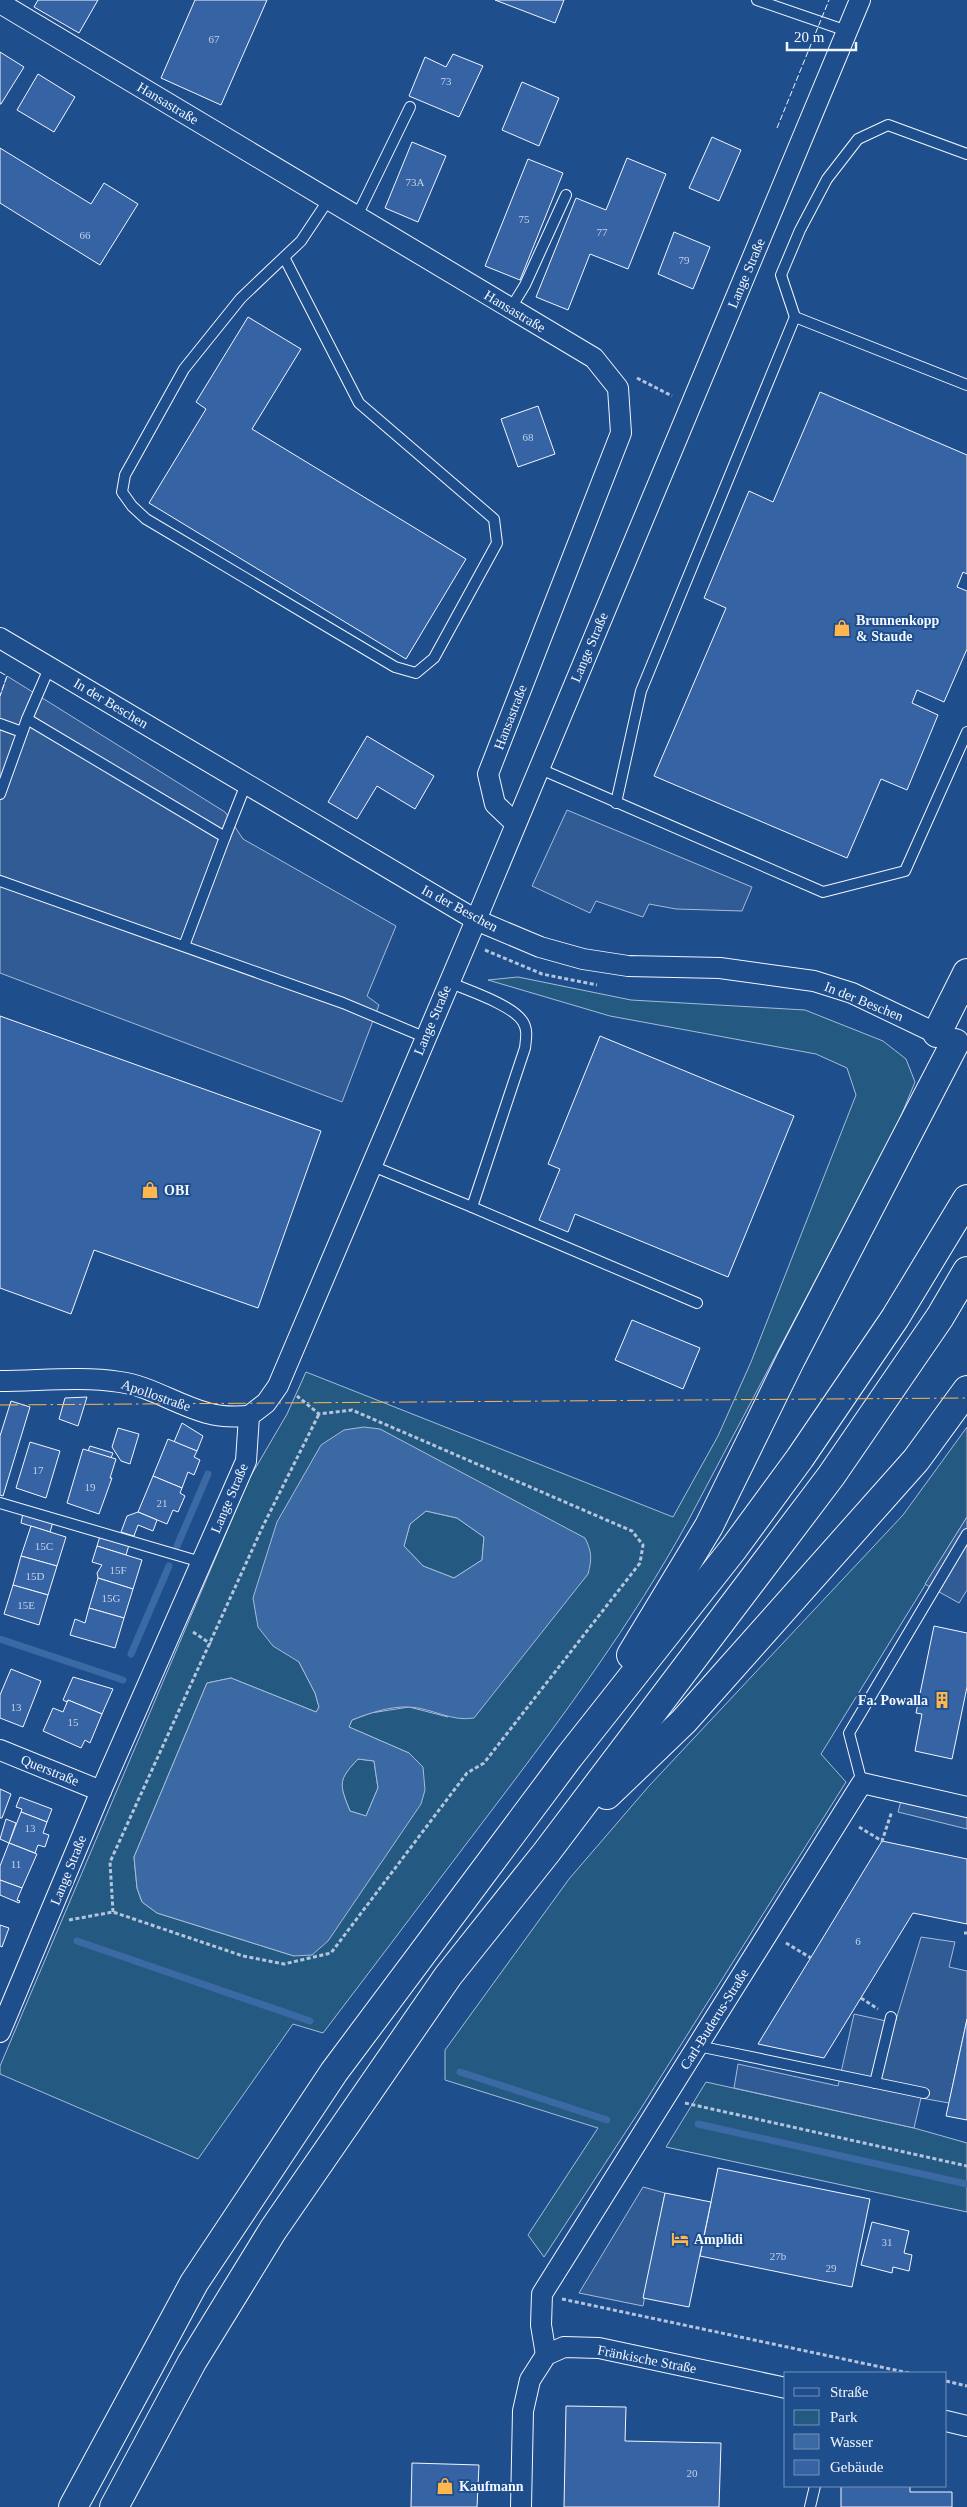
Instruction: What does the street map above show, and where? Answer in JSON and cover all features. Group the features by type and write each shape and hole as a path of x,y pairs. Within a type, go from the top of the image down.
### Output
{"highway":[{"path":"569,1757 710,1526 791,1359 953,1041 967,974"},
{"path":"73,2507 194,2283 334,2072 569,1757 734,1548 800,1458 895,1318 967,1198"},
{"path":"114,2507 192,2362 273,2230 448,1976 546,1853 831,1476 940,1317 967,1271"},
{"path":"546,1853 684,1721 916,1460 967,1390"}],"street":[{"name":"Lange Straße","path":"0,2032 101,1791 246,1460 249,1416 266,1403 278,1386 424,1037 476,920 860,0"},
{"name":"Hansastraße","path":"0,3 594,358 618,388 621,433 488,774 495,804 515,823"},
{"name":"In der Beschen","path":"0,638 476,920 540,947 583,959 628,966 720,968 773,973 814,981 852,993 953,1041"},
{"name":"Apollostraße","path":"1,1385 98,1380 121,1382 142,1387 207,1413 231,1417 249,1416"},
{"name":"Querstraße","path":"0,1750 101,1791"},
{"path":"862,1783 967,1807"},
{"name":"Carl-Buderus-Straße","path":"542,2294 862,1783"},
{"path":"521,2507 523,2411 530,2380 546,2355 541,2325 542,2294"},
{"name":"Fränkische Straße","path":"546,2355 564,2346 599,2348 784,2388"},
{"path":"947,2421 967,2426"}],"lane":[{"path":"757,0 847,31"},
{"path":"357,216 410,107"},
{"path":"616,803 641,691 795,317 781,275 800,230 828,179 858,139 888,125 967,154"},
{"path":"511,308 525,284 566,195"},
{"path":"284,257 359,404 494,519 497,543 434,658 416,673 395,667 146,519 132,506 122,492 125,475 184,369 241,298 284,257 301,241 329,199"},
{"path":"795,317 967,385"},
{"path":"0,794 27,719 50,666"},
{"path":"27,719 225,837"},
{"path":"0,724 22,732"},
{"path":"538,768 823,892 905,871 967,732"},
{"path":"184,946 246,784"},
{"path":"0,881 342,1003 424,1037"},
{"path":"448,982 508,1009 519,1016 527,1034 525,1048 472,1207"},
{"path":"370,1166 472,1207 697,1303"},
{"path":"0,1503 201,1562"},
{"path":"862,1783 849,1733 967,1534"},
{"path":"875,2083 891,2017"},
{"path":"698,2046 924,2093"},
{"path":"810,2507 816,2487"}],"path":[{"path":"657,389 674,397"},
{"path":"468,939 486,952 542,974 599,985"},
{"path":"49,1916 63,1921 113,1912 243,1956 284,1964 331,1953 467,1773 484,1763 640,1562 643,1545 632,1531 352,1410 319,1414 295,1395 278,1386"},
{"path":"113,1912 110,1862 263,1526 319,1414"},
{"path":"841,1817 882,1841 899,1791"},
{"path":"768,1932 811,1958"},
{"path":"665,2099 967,2166"},
{"path":"542,2294 904,2372"},
{"path":"947,2381 967,2386"}],"green space":[{"path":"518,977 631,1000 805,1010 883,1041 906,1059 915,1082 896,1128 687,1523 644,1597 546,1737 323,2033 293,2024 198,2159 0,2074 0,2066 249,1479 287,1414 306,1372 673,1517 718,1436 751,1362 856,1095 847,1068 816,1054 610,1016 488,980","holes":["380,1429 588,1574 448,1717 409,1707 371,1713 352,1720 349,1727 409,1753 294,1956 157,1913 142,1902 137,1888 134,1857 207,1683 231,1678 316,1712 319,1707 315,1693 299,1662"]},
{"path":"967,1427 967,1517 821,1754 846,1782 640,2110 544,2257 528,2235 598,2128 445,2080 445,2050 569,1879 649,1786 903,1515"},
{"path":"426,1511 457,1518 484,1537 482,1560 454,1578 423,1566 404,1546 410,1524"},
{"path":"358,1759 374,1761 378,1788 366,1816 350,1811 342,1788 346,1772"},
{"path":"706,2082 914,2128 967,2143 967,2212 666,2147"}],"shaded area":[{"path":"7,676 225,812 243,839 396,926 367,996 379,1005 342,1102 0,973 0,696"},
{"path":"567,810 752,887 742,911 676,909 649,904 643,917 596,901 590,913 532,886"},
{"path":"967,1517 967,1590 959,1603 925,1584"},
{"path":"901,1801 967,1817 967,1829 898,1812"},
{"path":"921,1937 955,1942 949,1967 967,1971 967,2019 949,2103 921,2098 914,2128 734,2088 738,2064 838,2086 854,2014 895,2023"},
{"name":"Amplidi","path":"643,2187 665,2193 643,2306 579,2293"}],"water":[{"path":"364,1427 380,1429 585,1538 591,1560 588,1574 474,1718 449,1717 417,1708 402,1707 380,1710 352,1720 349,1727 409,1753 423,1767 425,1790 421,1804 328,1941 312,1955 294,1956 157,1913 142,1902 137,1888 134,1857 207,1683 231,1678 316,1712 319,1707 315,1693 299,1662 273,1646 258,1627 253,1598 277,1522 321,1445 344,1430","holes":["426,1511 457,1518 484,1537 482,1560 454,1578 423,1566 404,1546 410,1524","358,1759 374,1761 378,1788 366,1816 350,1811 342,1788 347,1772"]}],"building":[{"path":"38,0 98,0 79,33 34,7"},
{"path":"195,0 267,0 221,105 161,78"},
{"path":"495,0 564,0 555,23"},
{"path":"0,52 24,67 1,104 0,104"},
{"path":"453,54 483,66 459,117 409,96 425,57 446,67"},
{"path":"38,74 75,97 54,132 17,110"},
{"path":"522,82 559,98 539,146 502,130"},
{"path":"712,137 741,150 719,201 689,188"},
{"path":"412,142 446,156 418,222 385,208"},
{"path":"0,148 91,204 104,183 138,204 100,265 0,203"},
{"path":"627,158 666,174 628,269 590,254 568,310 536,297 576,198 606,210"},
{"path":"528,159 563,173 520,280 485,266"},
{"path":"674,232 710,247 693,289 658,274"},
{"path":"248,317 301,349 252,429 466,559 406,659 149,503 206,409 196,402"},
{"name":"Brunnenkopp & Staude","path":"820,392 967,455 967,574 963,572 957,587 967,591 967,649 944,702 917,690 912,703 938,715 907,790 881,779 847,858 654,776 726,608 704,598 749,491 773,502"},
{"path":"538,406 555,454 518,467 501,419"},
{"path":"367,736 434,776 415,809 377,786 357,819 328,802"},
{"name":"OBI","path":"0,1016 321,1131 258,1308 94,1250 71,1314 0,1288"},
{"path":"600,1036 794,1116 728,1277 575,1214 568,1232 539,1220 560,1169 548,1164"},
{"path":"632,1320 700,1348 683,1389 615,1360"},
{"path":"87,1397 78,1426 59,1419 65,1398"},
{"path":"11,1401 30,1407 3,1496 0,1495 0,1436"},
{"path":"182,1423 203,1436 197,1451 174,1442"},
{"path":"118,1428 139,1434 130,1464 121,1461 112,1447"},
{"path":"168,1439 197,1451 194,1457 200,1460 194,1475 188,1472 182,1488 153,1476"},
{"path":"30,1442 60,1451 46,1498 16,1488"},
{"path":"90,1446 113,1453 111,1458 88,1451"},
{"path":"83,1449 116,1459 110,1478 112,1478 99,1514 67,1503"},
{"path":"153,1476 182,1488 180,1493 185,1496 178,1512 173,1510 167,1524 138,1512"},
{"path":"138,1512 157,1520 153,1531 138,1525 134,1536 121,1532 127,1516"},
{"path":"23,1513 53,1522 50,1532 21,1523"},
{"path":"31,1526 66,1537 57,1566 21,1556"},
{"path":"100,1536 129,1545 126,1555 97,1546"},
{"path":"97,1546 142,1560 133,1589 98,1578 97,1573 102,1565 92,1562"},
{"path":"21,1556 57,1566 48,1595 13,1585"},
{"path":"98,1578 133,1589 124,1618 89,1608"},
{"path":"13,1585 48,1595 39,1625 4,1614"},
{"path":"89,1608 124,1618 115,1648 70,1635 75,1619 85,1623"},
{"name":"Fa. Powalla","path":"934,1626 967,1633 967,1687 952,1759 915,1751 922,1714 916,1713"},
{"path":"11,1669 41,1681 23,1727 0,1718 0,1695"},
{"path":"73,1677 113,1689 102,1714 68,1700 67,1702 63,1700"},
{"path":"68,1700 102,1714 90,1743 85,1740 81,1748 43,1731 53,1708 63,1712"},
{"path":"0,1789 11,1794 2,1818 0,1818"},
{"path":"20,1797 52,1809 47,1822 21,1812 22,1809 16,1807"},
{"path":"21,1812 47,1822 43,1833 49,1835 45,1847 38,1845 35,1853 9,1843"},
{"path":"6,1819 16,1823 9,1843 0,1839"},
{"path":"882,1841 967,1859 967,1924 913,1913 824,2058 758,2044"},
{"path":"9,1843 37,1854 22,1888 0,1880 0,1866"},
{"path":"0,1880 22,1888 17,1900 20,1901 19,1903 0,1895"},
{"path":"0,1925 9,1928 2,1947 0,1946"},
{"path":"967,2019 967,2120 946,2116"},
{"path":"718,2168 870,2199 852,2287 700,2256"},
{"name":"Amplidi","path":"665,2193 711,2202 689,2307 643,2298"},
{"path":"872,2222 909,2231 904,2253 912,2255 909,2271 893,2267 892,2273 861,2265"},
{"path":"566,2406 626,2407 625,2441 721,2443 719,2507 564,2507"},
{"name":"Kaufmann","path":"412,2463 479,2465 477,2507 411,2507"},
{"path":"841,2487 910,2487 910,2492 952,2492 952,2507 841,2507"}],"waterway":[{"path":"177,1546 208,1474"},
{"path":"131,1654 169,1566"},
{"path":"0,1639 123,1680"},
{"path":"77,1941 310,2021"},
{"path":"460,2072 607,2120"},
{"path":"698,2124 967,2184"}],"fence":[{"path":"777,128 829,0"},
{"path":"0,672 7,676 0,696"}],"power":[{"path":"0,1405 967,1398"}],"place":[{"name":"Brunnenkopp & Staude","path":"842,628"},
{"name":"OBI","path":"150,1190"},
{"name":"Fa. Powalla","path":"942,1700"},
{"name":"Amplidi","path":"680,2239"},
{"name":"Kaufmann","path":"445,2486"}]}
